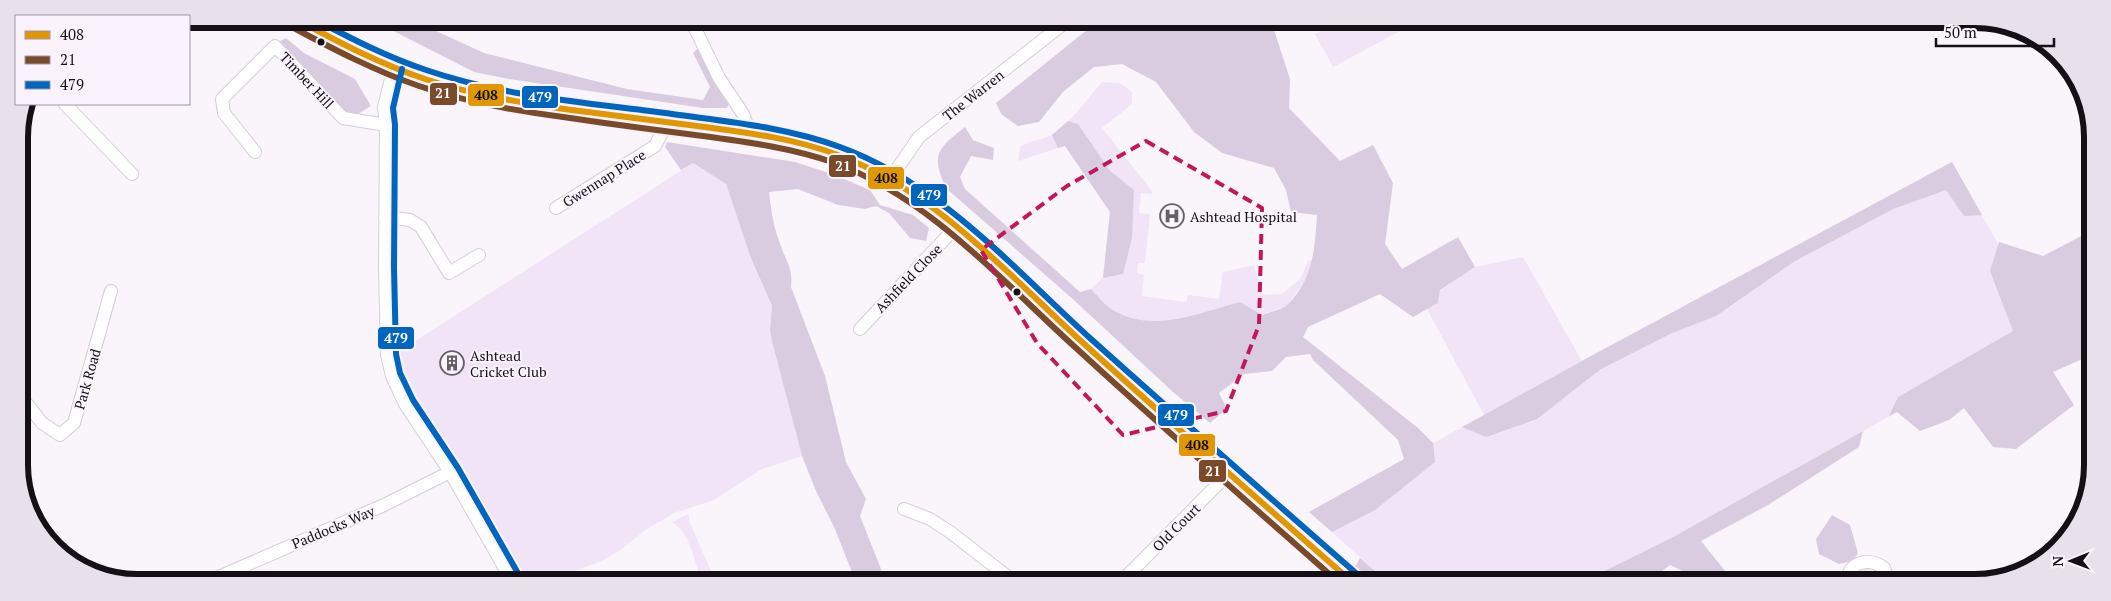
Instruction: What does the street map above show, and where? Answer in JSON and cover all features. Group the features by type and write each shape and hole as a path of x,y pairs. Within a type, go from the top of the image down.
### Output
{"highway":[{"path":"314,28 424,78 502,99 745,134 810,146 856,162 890,179 925,202 956,227 1165,418 1342,573"}],"street":[{"path":"695,28 719,78 744,114 746,122 745,134"},
{"name":"The Warren","path":"890,179 919,137 1058,28"},
{"name":"Timber Hill","path":"255,152 224,113 222,99 275,46 343,118 386,125"},
{"path":"394,66 384,107 386,125 387,355 390,369 405,404 450,472 508,574"},
{"path":"66,105 132,174"},
{"name":"Gwennap Place","path":"556,208 655,146 668,123"},
{"path":"385,218 410,220 421,228 449,273 479,255"},
{"name":"Ashfield Close","path":"860,328 956,227"},
{"name":"Park Road","path":"28,405 42,423 60,435 74,423 111,291"},
{"name":"Paddocks Way","path":"223,574 384,505 450,472"},
{"name":"Old Court","path":"1129,573 1229,473"},
{"path":"904,509 930,519 1004,574"},
{"path":"1849,573 1854,566 1866,561 1872,561 1884,568 1886,573"}],"highlighted area":[{"path":"1146,141 1262,208 1259,325 1226,411 1123,435 1037,343 981,250 1067,186"}],"shaded area":[{"path":"388,28 430,28 484,53 627,89 703,100 710,87 693,53 698,48 730,102 727,108 703,108 474,72"},
{"path":"1089,28 1275,28 1274,30 1290,79 1289,108 1340,161 1373,145 1393,183 1385,244 1402,269 1458,237 1475,267 1440,290 1438,303 1413,317 1380,294 1308,327 1303,337 1418,428 1433,443 1435,462 1375,510 1332,532 1309,512 1404,459 1398,440 1313,360 1310,354 1286,357 1272,371 1244,374 1219,393 1227,409 1210,423 947,189 938,160 943,147 965,127 973,140 994,148 993,160 971,156 960,177 965,189 1080,292 1091,289 1107,306 1125,316 1141,320 1158,321 1191,316 1240,302 1262,315 1284,307 1296,296 1311,263 1317,215 1291,212 1286,190 1274,168 1222,153 1194,132 1156,82 1122,64 1094,67 1063,92 1039,122 1018,126 1002,115 996,103"},
{"path":"1326,28 1401,28 1402,30 1333,67 1315,34"},
{"path":"286,38 304,53 355,79 371,106 358,114 345,113 329,98 280,41"},
{"path":"1102,82 1120,83 1132,92 1132,104 1102,128 1152,191 1152,194 1141,193 1139,213 1150,214 1145,263 1138,263 1137,273 1144,275 1142,296 1186,302 1188,295 1219,299 1223,272 1254,265 1263,295 1282,294 1300,279 1309,260 1313,261 1306,281 1286,306 1261,315 1240,302 1191,316 1158,321 1141,320 1125,316 1110,308 1091,289 1103,278 1110,212 1065,146 1018,161 1020,147 1049,136 1060,129 1073,117"},
{"path":"1068,121 1078,124 1110,171 1134,190 1132,238 1123,274 1103,278 1110,212 1065,146 1058,148 1052,135"},
{"path":"667,142 795,162 832,174 870,190 880,205 913,215 929,228 926,241 910,238 889,213 876,206 865,209 838,205 798,189 769,192 775,226 790,270 791,287 825,376 846,462 866,499 860,516 881,574 852,574 835,529 816,491 802,456 772,341 770,330 772,306 750,256 726,184 693,163 681,170 665,147"},
{"path":"1952,162 2046,329 1673,537 1600,573 1378,573 1309,512 1484,415 1427,309 1438,303 1440,290 1475,267 1523,257 1582,361"},
{"path":"1952,162 1982,215 1964,216 1946,190 1893,209 1795,261 1716,316 1670,334 1601,369 1537,419 1486,437 1462,427 1591,356"},
{"path":"693,163 726,184 750,256 772,307 770,330 802,456 762,469 714,500 674,513 647,529 619,551 602,561 575,571 575,574 522,574 404,382 398,352"},
{"path":"2084,235 2084,358 2053,372 2074,405 2016,449 1993,447 1964,408 1949,420 1920,431 1897,412 1889,416 1898,397 2013,331 1990,271 1999,242 2043,256"},
{"path":"1863,431 1859,447 1768,505 1701,541 1727,573 1687,573 1670,565 1659,573 1600,573 1673,537"},
{"path":"688,514 690,523 712,574 699,574 687,540 672,522"},
{"path":"1832,515 1850,525 1858,553 1853,561 1839,564 1819,554 1816,539"},
{"path":"1360,558 1378,573 1356,573 1353,570"},
{"path":"1866,569 1878,573 1858,573"}],"transit line":[{"name":"21","path":"294,28 386,74 455,97 527,112 769,146 835,163 870,179 903,198 964,244 1141,407 1328,573"},
{"name":"408","path":"313,28 392,67 459,89 564,109 773,137 822,149 873,171 907,190 969,236 1115,372 1342,573"},
{"name":"479","path":"332,28 397,59 426,70 486,87 548,98 778,130 820,140 876,163 911,182 974,230 1190,428 1356,573"},
{"name":"479","path":"402,69 393,108 395,125 394,268 396,354 400,373 413,400 458,468 518,574"}],"place":[{"name":"Ashtead Hospital","path":"1172,216"},
{"name":"Ashtead Cricket Club","path":"452,363"}]}
